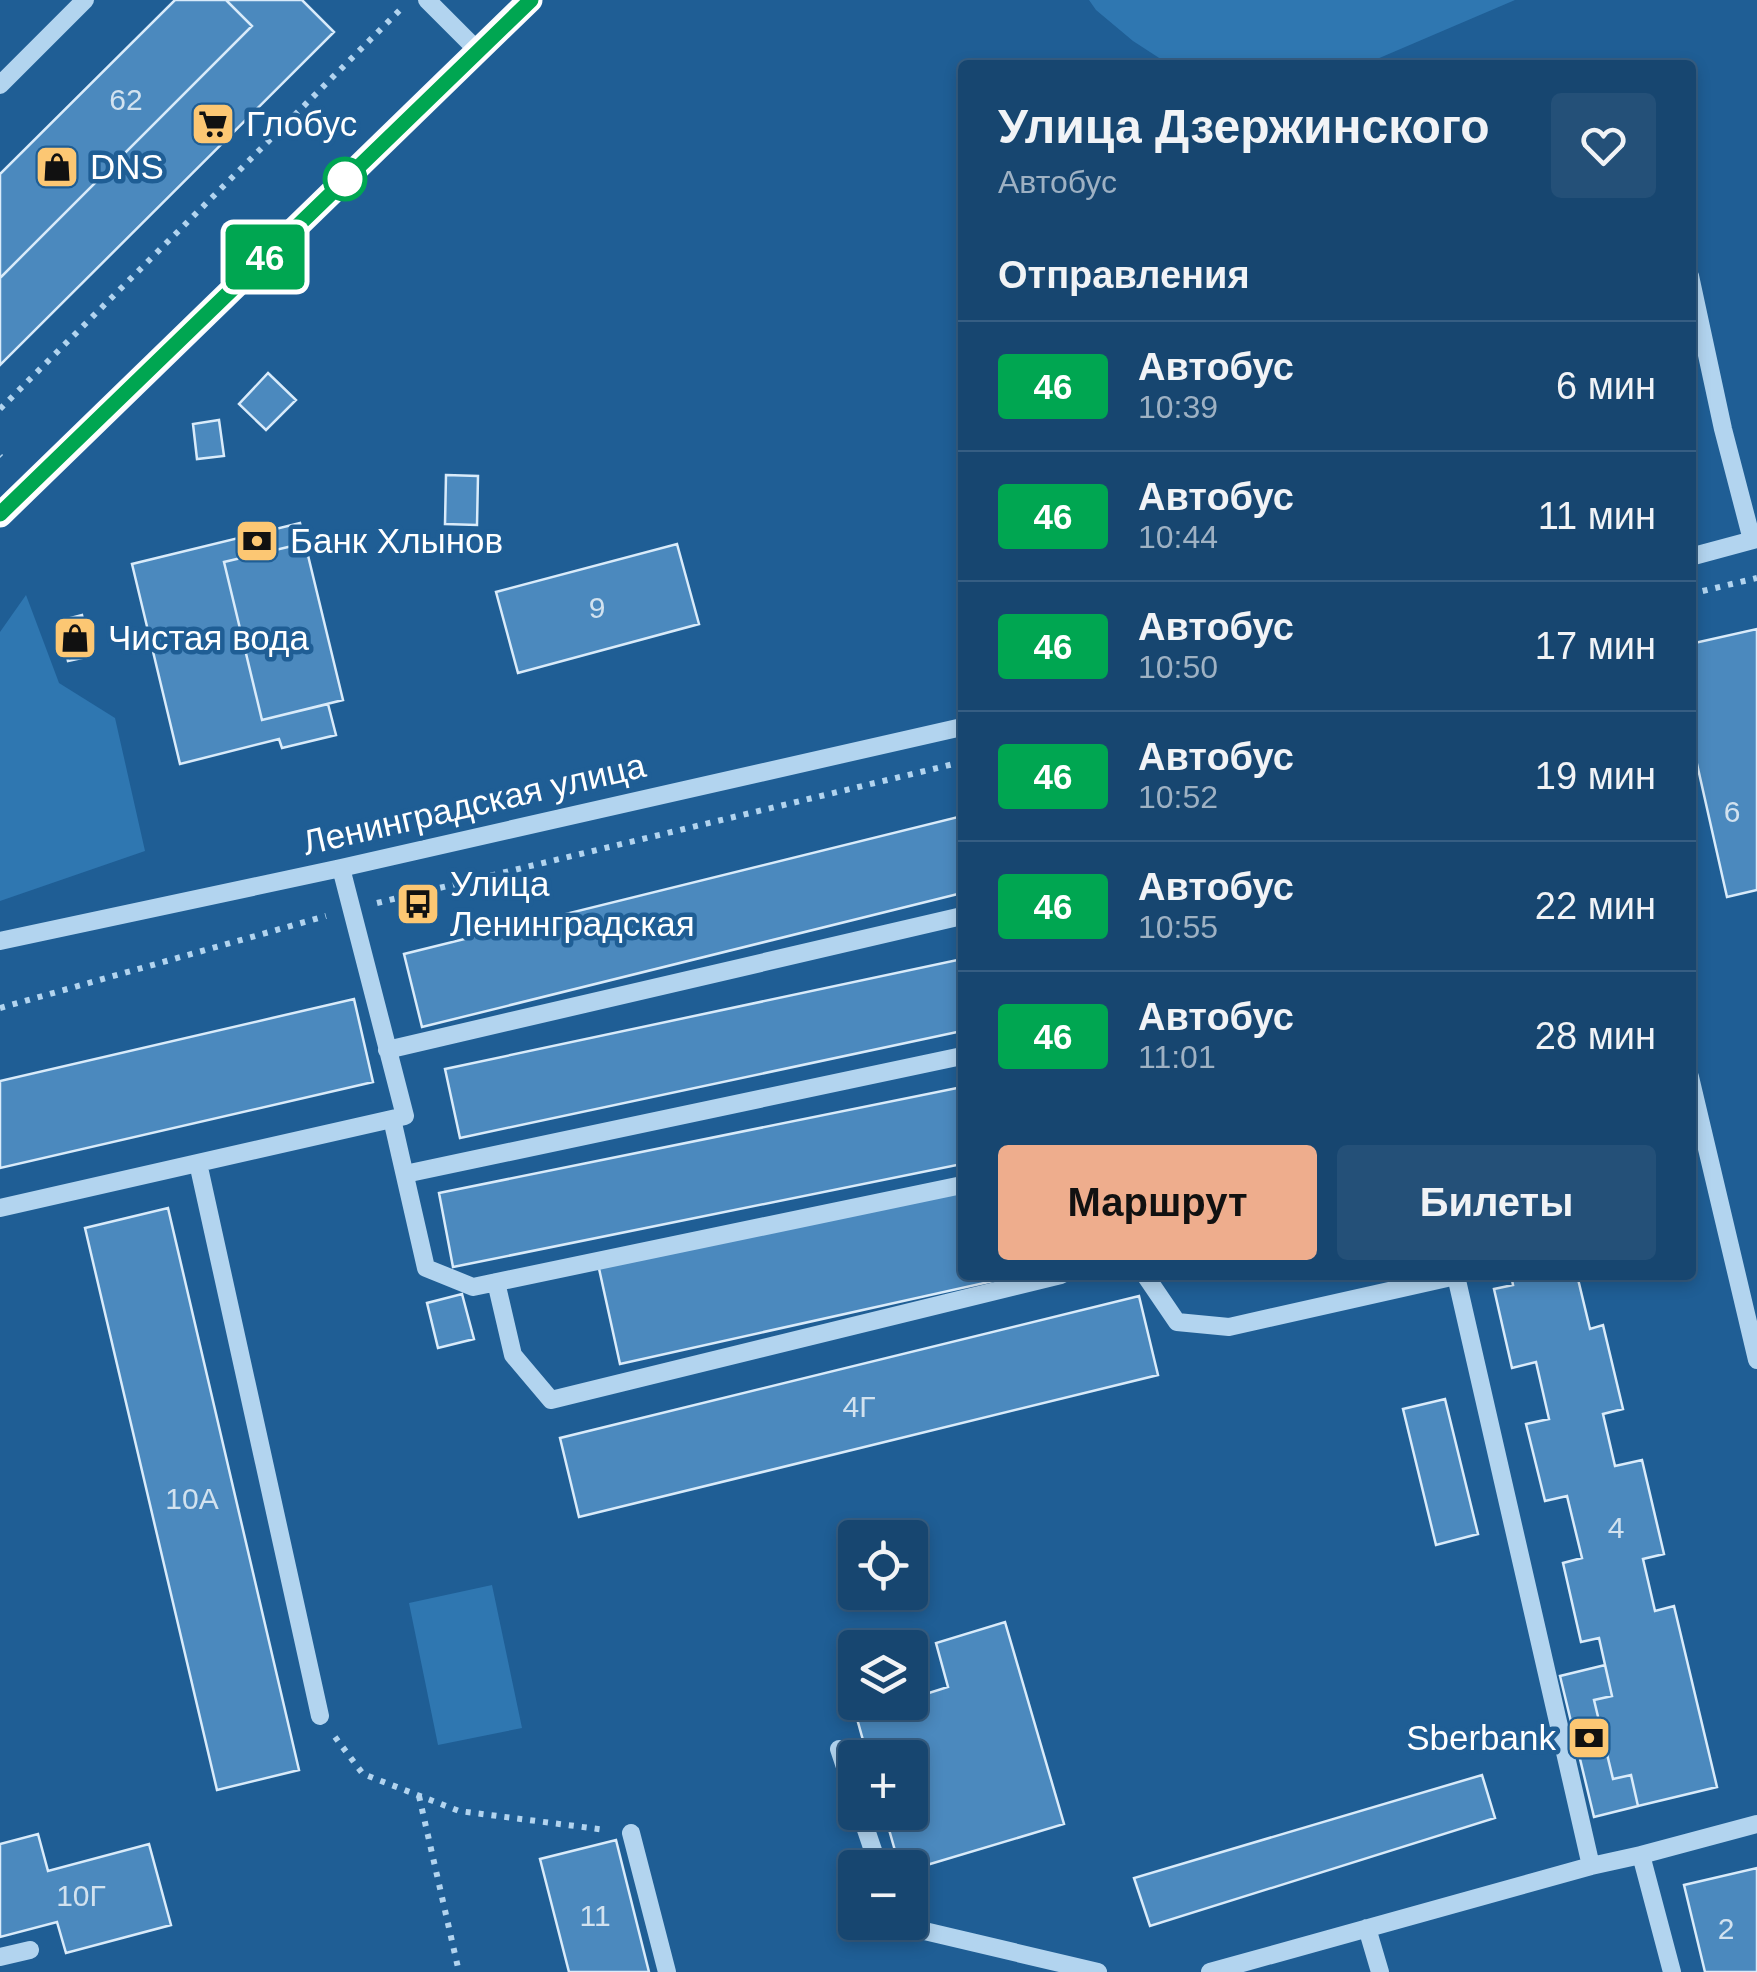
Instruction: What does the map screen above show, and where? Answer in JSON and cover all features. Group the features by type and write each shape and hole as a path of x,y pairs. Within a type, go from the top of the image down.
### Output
{"main road":[{"path":"0,515 530,0"}],"street":[{"path":"0,85 85,0"},
{"path":"427,0 478,51"},
{"path":"1696,304 1723,429 1754,540 1696,555"},
{"name":"Ленинградская улица","path":"0,942 958,728"},
{"path":"0,1208 404,1116 342,868"},
{"path":"387,1050 958,917"},
{"path":"405,1174 958,1057"},
{"path":"1696,1100 1754,1332 1757,1360"},
{"path":"392,1119 426,1268 473,1287 958,1186"},
{"path":"198,1163 320,1716"},
{"path":"496,1282 513,1355 551,1400 1041,1280"},
{"path":"1149,1280 1178,1322 1228,1327 1438,1280"},
{"path":"1457,1280 1591,1866"},
{"path":"1210,1972 1757,1824"},
{"path":"631,1834 666,1972"},
{"path":"1641,1855 1672,1972"},
{"path":"1368,1928 1380,1972"},
{"path":"928,1932 1098,1972"},
{"path":"0,1957 30,1950"}],"path":[{"path":"0,409 410,0"},
{"path":"1696,593 1757,578"},
{"path":"0,1008 352,910 958,763"},
{"path":"320,1716 363,1774 460,1811 631,1834"},
{"path":"418,1795 458,1972"}],"shaded area":[{"path":"1089,0 1515,0 1375,60 1162,60 1096,10"},
{"path":"26,595 59,683 115,718 145,851 0,901 0,632"},
{"path":"492,1585 522,1728 438,1745 409,1603"}],"building":[{"path":"175,0 226,0 252,26 0,278 0,174"},
{"path":"226,0 302,0 334,32 0,365 0,278 252,26"},
{"path":"268,373 296,400 266,430 239,404"},
{"path":"219,420 224,456 197,459 193,424"},
{"path":"446,475 478,476 477,525 445,524"},
{"path":"300,523 305,543 224,562 262,720 328,704 336,735 282,748 279,739 180,764 132,564"},
{"path":"305,543 343,700 262,720 224,562"},
{"path":"677,544 699,624 518,673 496,592"},
{"name":"Чистая вода","path":"82,615 91,656 68,661 59,621"},
{"path":"1757,629 1757,890 1727,897 1696,760 1696,643"},
{"path":"958,817 958,894 422,1027 404,954"},
{"path":"958,960 958,1032 460,1138 445,1069"},
{"path":"354,999 373,1082 0,1168 0,1081"},
{"path":"958,1088 958,1165 453,1267 439,1193"},
{"path":"958,1193 958,1280 998,1280 620,1364 598,1264"},
{"path":"168,1208 299,1770 217,1790 85,1228"},
{"path":"1512,1280 1578,1280 1590,1329 1603,1325 1623,1409 1603,1414 1615,1466 1642,1460 1664,1554 1643,1559 1655,1611 1674,1606 1717,1787 1638,1806 1631,1775 1613,1779 1594,1700 1612,1696 1599,1638 1581,1642 1563,1563 1582,1558 1567,1496 1545,1501 1526,1424 1549,1419 1536,1362 1512,1368 1494,1289 1513,1285"},
{"path":"462,1294 474,1339 438,1348 427,1303"},
{"path":"1139,1296 1158,1375 579,1517 560,1438"},
{"path":"1445,1399 1478,1534 1436,1545 1403,1409"},
{"path":"1005,1622 1064,1824 928,1865 928,1850 895,1850 889,1830 928,1830 928,1740 863,1740 857,1720 928,1720 928,1693 948,1687 936,1643"},
{"name":"Sberbank","path":"1605,1665 1612,1696 1594,1700 1613,1779 1631,1775 1638,1806 1594,1817 1560,1676"},
{"path":"1482,1775 1495,1818 1150,1926 1134,1878"},
{"path":"38,1834 48,1871 149,1844 171,1925 66,1953 57,1922 0,1937 0,1844"},
{"path":"616,1840 649,1972 569,1972 540,1859"},
{"path":"1757,1868 1757,1972 1705,1972 1684,1885"}],"bus line":[{"name":"46","path":"0,514 531,0"}],"place":[{"name":"Глобус","path":"213,124"},
{"name":"DNS","path":"57,167"},
{"name":"Банк Хлынов","path":"257,541"},
{"name":"Чистая вода","path":"75,638"},
{"name":"Улица Ленинградская","path":"418,904"},
{"name":"Sberbank","path":"1589,1738"}]}
